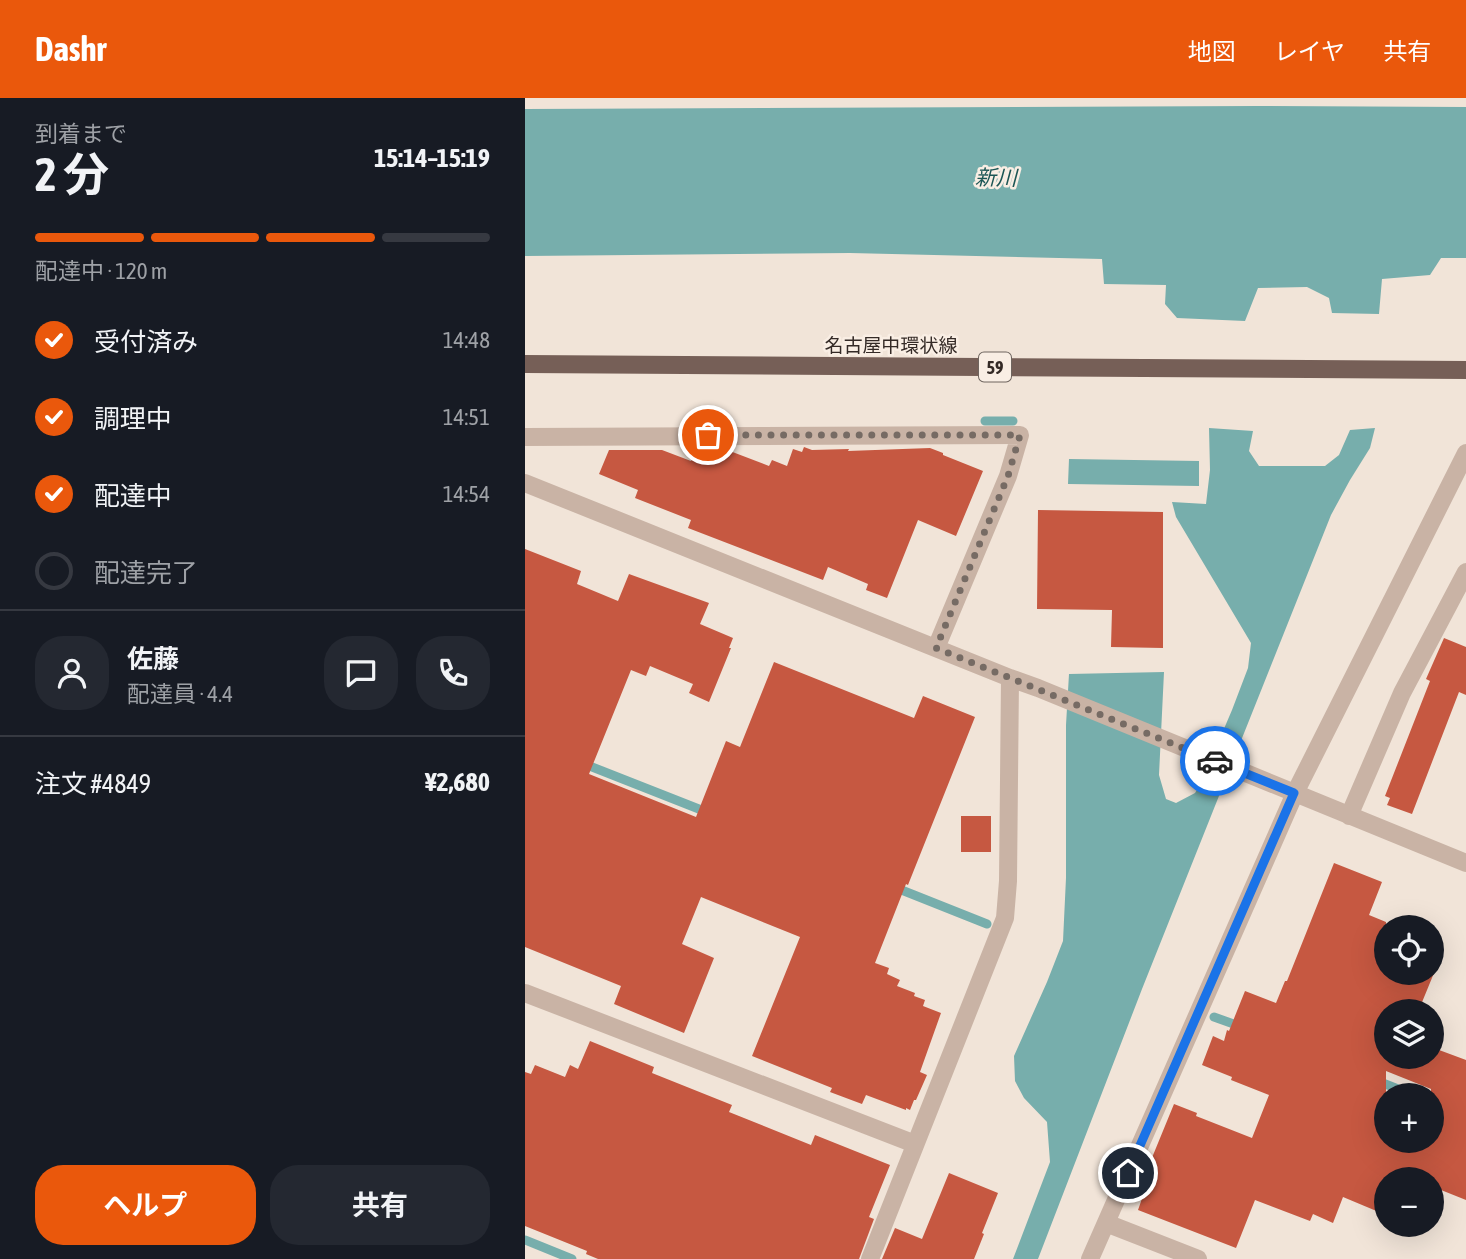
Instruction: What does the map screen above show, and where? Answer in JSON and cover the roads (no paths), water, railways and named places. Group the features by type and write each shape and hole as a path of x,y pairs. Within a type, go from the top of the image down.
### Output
{"main road":[{"name":"名古屋中環状線","path":"525,364 1466,369"}],"street":[{"path":"525,437 1020,435 1008,476 936,648"},
{"path":"1090,1259 1294,793 1466,453"},
{"path":"525,484 1038,688 1466,863"},
{"path":"1349,816 1402,693 1466,572"},
{"path":"870,1259 1005,918 1008,881 1010,678"},
{"path":"525,993 915,1144"},
{"path":"1106,1223 1198,1259"}],"water":[{"name":"新川","path":"1466,107 1466,258 1441,258 1430,275 1382,279 1379,314 1332,313 1329,298 1307,287 1258,288 1245,321 1177,318 1165,304 1166,285 1104,284 1102,259 850,253 525,256 525,109"},
{"path":"1209,428 1253,431 1249,451 1259,466 1325,466 1339,455 1350,430 1375,428 1370,448 1331,515 1142,989 1038,1259 1013,1259 1050,1162 1047,1122 1024,1098 1015,1081 1014,1056 1063,941 1069,674 1164,672 1159,775 1166,799 1176,803 1195,793 1200,785 1248,668 1251,643 1176,517 1172,502 1206,504 1210,470"},
{"path":"1069,459 1199,461 1199,486 1068,484"}],"waterway":[{"path":"985,421 1013,421"},
{"path":"582,763 709,813"},
{"path":"894,887 987,924"},
{"path":"1214,1017 1242,1027"},
{"path":"1375,1080 1383,1083"},
{"path":"525,1240 572,1259"}]}
